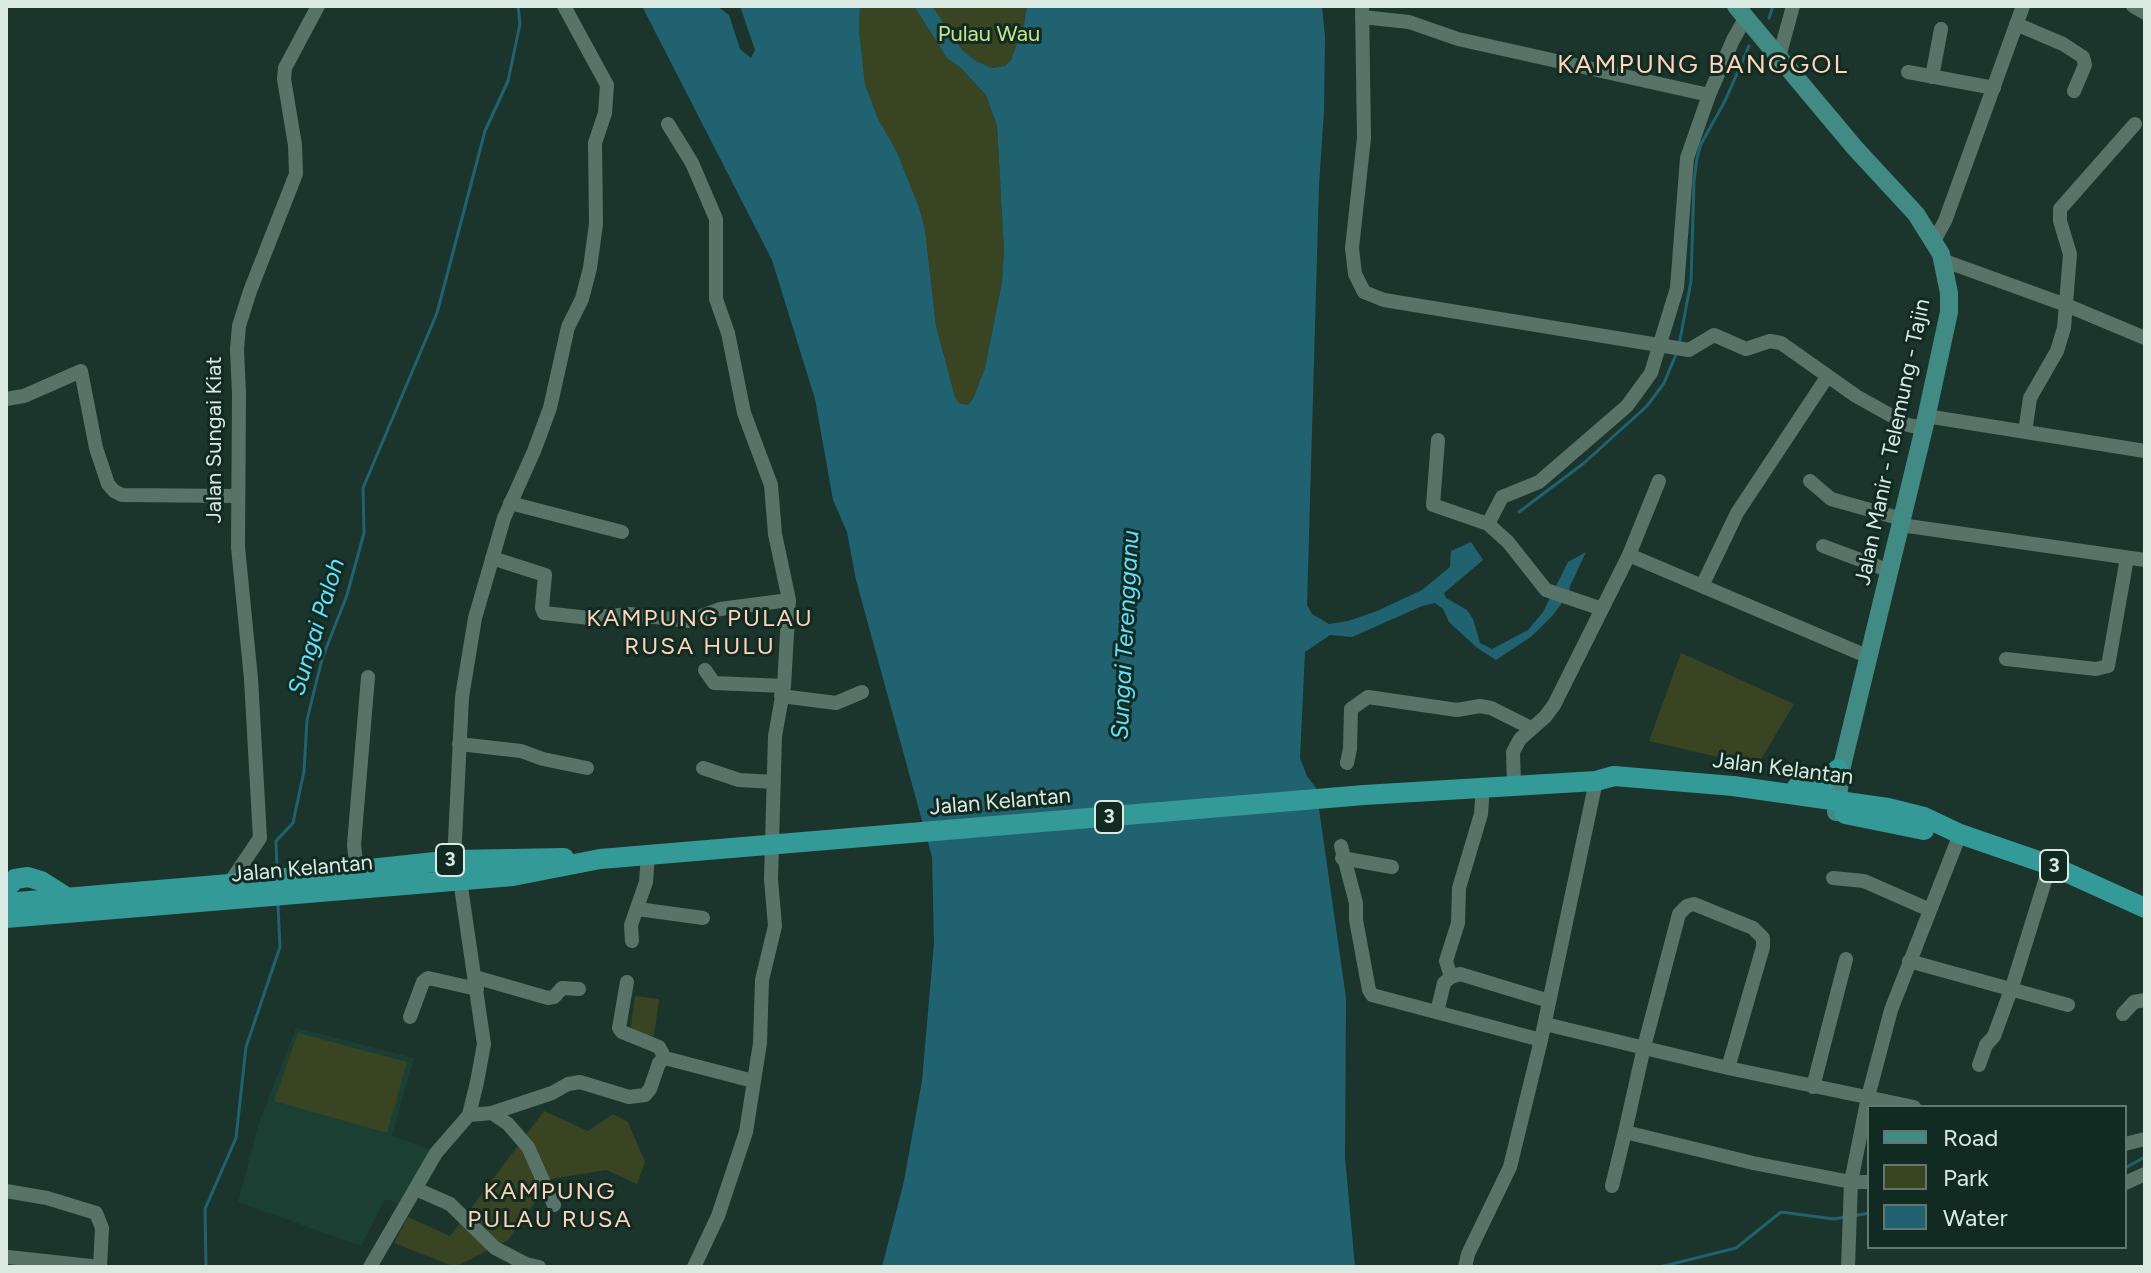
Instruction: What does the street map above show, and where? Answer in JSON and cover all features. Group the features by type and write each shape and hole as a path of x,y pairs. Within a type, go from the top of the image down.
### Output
{"highway":[{"path":"1733,786 1816,786 1841,768 1851,788 1888,808"},
{"name":"Jalan Kelantan","path":"7,915 66,897 513,876 600,859 1514,784 1627,781 1733,786 1833,805 1919,829 1960,834"},
{"name":"Jalan Kelantan","path":"1627,781 1729,796 1888,808 1924,817 1960,834 2050,865 2145,908"},
{"name":"Jalan Kelantan","path":"302,884 357,870 451,860 536,857 600,859"},
{"path":"451,860 467,864 515,863 519,869 513,876"},
{"path":"6,889 15,879 28,877 41,881 66,897"},
{"name":"Jalan Kelantan","path":"7,915 98,910 240,888"}],"main road":[{"name":"Jalan Manir - Telemung - Tajin","path":"1741,12 1884,182 1916,214 1942,260 1949,293 1949,312 1925,422 1833,805"}],"street":[{"name":"Jalan Sungai Kiat","path":"240,888 260,838 251,668 238,547 239,394 236,355 239,326 251,287 296,174 285,68 318,6"},
{"path":"451,860 462,697 475,618 510,503 550,408 568,327 582,299 590,268 596,224 595,143 605,113 607,85 564,6"},
{"path":"1779,57 1793,6"},
{"path":"1934,241 1945,221 2023,6"},
{"path":"2133,6 2145,13"},
{"path":"1709,95 1458,39 1409,22 1362,12 1364,138 1352,248 1355,274 1364,292 1384,300 1689,350 1714,335 1746,349 1770,341 1781,343 1827,377 1908,425 1925,422 2025,432 2145,451"},
{"path":"1488,524 1502,497 1539,482 1627,406 1651,373 1663,345 1677,288 1687,158 1741,12"},
{"path":"2016,24 2063,44 2083,57 2085,65 2074,91"},
{"path":"1932,77 1941,29"},
{"path":"1908,72 1994,88"},
{"path":"668,124 692,163 716,219 716,299 728,333 744,413 771,485 775,534 789,600 775,736 771,879 775,926 762,980 760,1043 746,1132 718,1216 694,1267"},
{"path":"2062,340 2070,254 2060,221 2060,209 2135,124"},
{"path":"1942,260 2066,305 2145,338"},
{"path":"2025,432 2035,385 2062,340 2088,314"},
{"path":"6,399 24,396 81,371 96,448 108,484 114,491 122,495 238,496"},
{"path":"1702,586 1737,513 1827,377"},
{"path":"1438,440 1433,505 1488,524 1508,542 1546,590 1602,609"},
{"path":"1514,784 1513,752 1520,739 1554,705 1629,555 1659,481"},
{"path":"1810,481 1831,499 1901,522 2145,560"},
{"path":"510,503 622,532"},
{"path":"1823,546 1890,571"},
{"path":"1629,555 1869,657"},
{"path":"492,558 542,572 545,578 544,613 589,618 630,614 688,621 720,609 789,600"},
{"path":"2006,659 2096,669 2108,666 2127,558"},
{"path":"705,670 714,683 782,691 836,703 862,692"},
{"path":"357,870 354,845 368,677"},
{"path":"1347,763 1351,709 1368,697 1457,710 1480,706 1491,708 1531,728"},
{"path":"459,744 521,751 587,768"},
{"path":"703,768 739,780 774,782"},
{"path":"1465,1267 1468,1254 1510,1167 1545,1024 1596,781"},
{"path":"1451,977 1446,961 1458,923 1459,888 1481,814 1483,787"},
{"path":"1848,1267 1854,1230 1851,1182 1868,1097 1891,1010 1960,834"},
{"path":"1392,867 1342,852 1356,903 1356,920 1369,990 1377,997 1541,1040"},
{"path":"632,941 631,925 646,882 648,855"},
{"path":"1979,1065 1986,1045 1994,1036 2012,987 2050,865"},
{"path":"1833,878 1864,881 1930,910"},
{"path":"370,1267 436,1153 469,1115 484,1044 460,880"},
{"path":"1612,1186 1679,914 1694,904 1753,928 1763,938 1728,1068"},
{"path":"638,909 703,918"},
{"path":"1813,1087 1846,959"},
{"path":"1909,961 2012,987 2068,1005"},
{"path":"1437,1012 1444,983 1451,977 1469,976 1549,1001"},
{"path":"410,1017 423,982 428,978 476,983 548,998 554,997 562,988 579,989"},
{"path":"627,982 619,1028 622,1032 659,1047 665,1058 753,1081"},
{"path":"2123,1014 2134,1002 2145,1000"},
{"path":"1545,1024 1728,1068 1905,1105"},
{"path":"469,1115 492,1113 580,1082 629,1097 645,1095 659,1063 665,1058"},
{"path":"492,1113 508,1124 528,1147 554,1205"},
{"path":"1625,1132 1753,1163 1851,1182 1867,1182"},
{"path":"416,1189 450,1204 495,1248 539,1267"},
{"path":"6,1191 47,1198 96,1213 102,1228 100,1267 8,1257"}],"shaded area":[{"path":"296,1028 414,1058 392,1136 435,1151 403,1205 385,1199 361,1246 238,1202 259,1123"}],"green space":[{"path":"860,6 914,6 947,58 986,95 997,126 1004,250 1002,282 985,368 968,405 959,403 955,397 936,326 925,230 919,207 865,84 859,30"},
{"name":"Pulau Wau","path":"932,6 1027,6 1011,60 1005,66 992,68 976,61 946,31"},
{"path":"1681,653 1794,704 1757,766 1649,741"},
{"path":"635,996 659,999 654,1036 630,1033"},
{"path":"298,1033 407,1062 387,1133 274,1101"},
{"path":"544,1111 588,1131 613,1114 628,1122 645,1162 637,1184 606,1170 551,1179 508,1240 455,1267 394,1243 408,1217 450,1236"}],"water":[{"name":"Sungai Terengganu","path":"642,6 717,6 729,15 740,49 751,58 755,50 740,6 860,6 859,30 865,84 919,207 925,230 936,326 955,397 959,403 968,405 985,368 1002,282 1004,250 997,126 986,95 947,58 914,6 932,6 962,50 992,68 1005,66 1011,60 1027,6 1322,6 1325,37 1324,111 1319,185 1307,605 1312,614 1329,624 1377,611 1422,590 1450,567 1451,551 1471,542 1483,560 1444,593 1446,598 1467,610 1480,643 1492,649 1528,630 1543,612 1568,562 1586,552 1569,593 1553,615 1532,636 1496,660 1476,647 1449,622 1443,609 1435,603 1352,637 1330,635 1305,652 1300,758 1316,788 1346,998 1345,1157 1355,1267 882,1267 904,1181 922,1081 934,943 932,857 856,580 847,532 833,500 815,399 772,260"}],"waterway":[{"name":"Sungai Paloh","path":"277,869 276,841 293,823 304,771 307,720 322,659 347,595 364,533 363,488 437,313 485,131 508,81 520,24 518,6"},
{"path":"1769,18 1773,6"},
{"path":"1679,345 1691,281 1697,158 1749,46"},
{"path":"1519,512 1584,463 1647,406 1664,383 1677,352"},
{"name":"Sungai Paloh","path":"206,1267 205,1209 236,1138 246,1047 280,947 278,905"},
{"path":"2127,1167 2145,1157"},
{"path":"1660,1267 1736,1248 1781,1212 1834,1219 1846,1217"},
{"path":"1853,1216 1867,1213"}],"district":[{"name":"KAMPUNG BANGGOL","path":"1703,65"},
{"name":"KAMPUNG PULAU RUSA HULU","path":"700,633"},
{"name":"KAMPUNG PULAU RUSA","path":"550,1206"}]}
